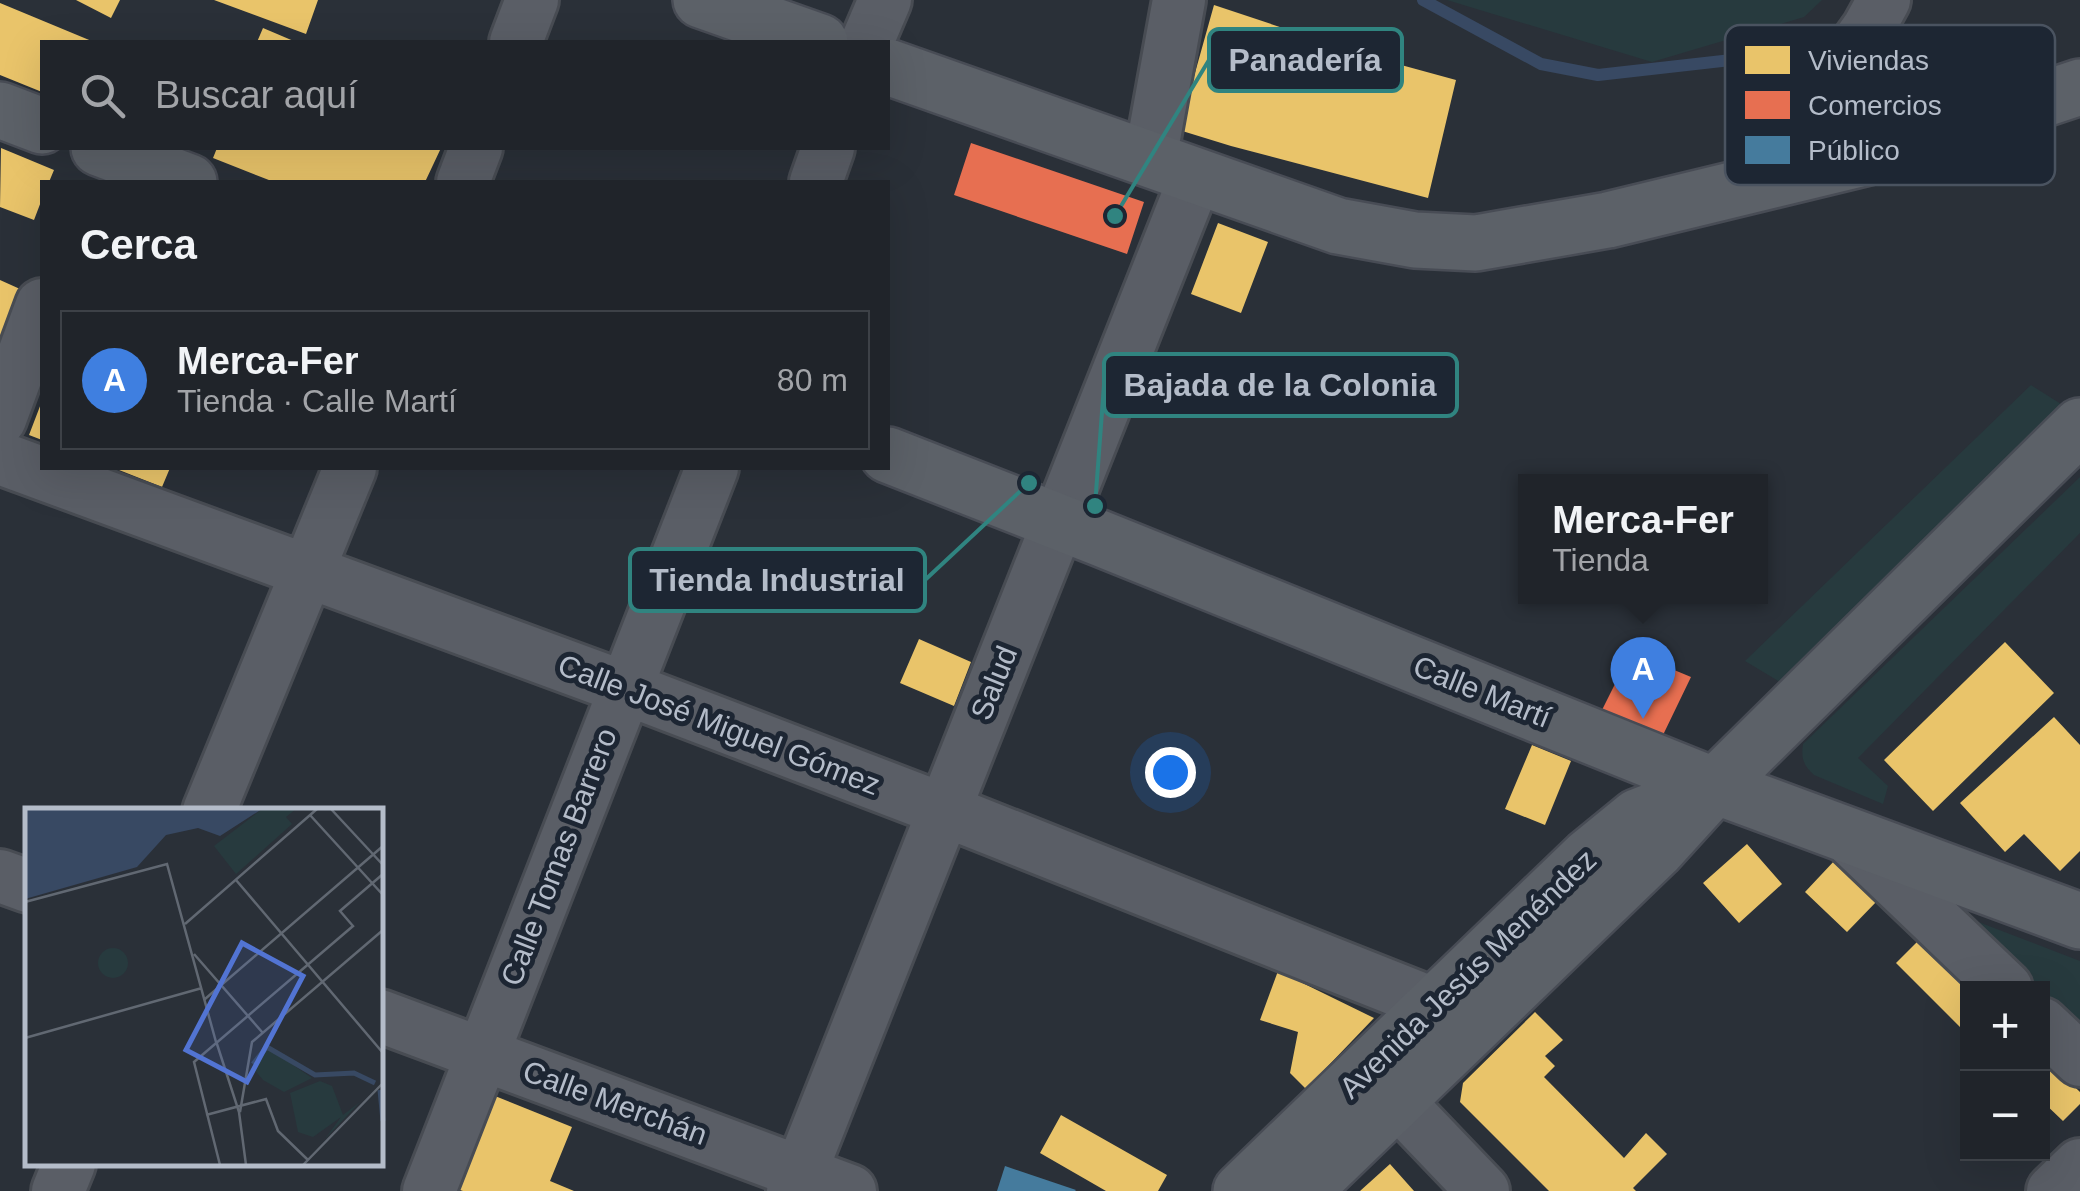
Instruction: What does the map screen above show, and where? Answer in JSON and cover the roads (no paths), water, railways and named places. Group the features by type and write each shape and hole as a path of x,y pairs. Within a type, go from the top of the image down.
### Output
{"main road":[{"path":"701,0 814,40"},
{"path":"890,67 1338,226 1415,240 1476,242 1608,220 1752,185"},
{"path":"2055,95 2080,87"},
{"path":"0,110 40,125"},
{"path":"105,150 184,180"},
{"name":"Avenida Jesús Menéndez","path":"1304,1191 1656,852 1716,786 2080,426"},
{"name":"Calle Martí","path":"890,456 1716,786 2080,922"},
{"name":"Avenida Jesús Menéndez","path":"1241,1191 1588,857 1637,817 1716,786"}],"street":[{"path":"517,40 532,0"},
{"path":"868,40 884,0"},
{"name":"Salud","path":"797,1181 1058,522 1173,168 1179,0"},
{"path":"1870,25 1884,0"},
{"path":"89,180 99,150"},
{"path":"464,180 475,150"},
{"path":"817,180 827,150"},
{"path":"0,419 40,310"},
{"name":"Calle José Miguel Gómez","path":"0,458 625,688 1433,1004"},
{"path":"210,808 349,470"},
{"name":"Calle Tomas Barrero","path":"430,1191 711,470"},
{"path":"1845,834 1999,981"},
{"path":"0,876 25,885"},
{"name":"Calle Merchán","path":"382,1017 797,1181 850,1191"},
{"path":"2050,1032 2080,1060"},
{"path":"1397,1101 1483,1191"},
{"path":"58,1191 67,1166"},
{"path":"2053,1191 2080,1166"}],"waterway":[{"path":"1423,0 1541,64 1598,75 1725,61"}],"place":[{"name":"Panadería","path":"1115,216"},
{"name":"Tienda Industrial","path":"1029,483"},
{"name":"Bajada de la Colonia","path":"1095,506"},
{"name":"Merca-Fer","path":"1643,719"}]}
